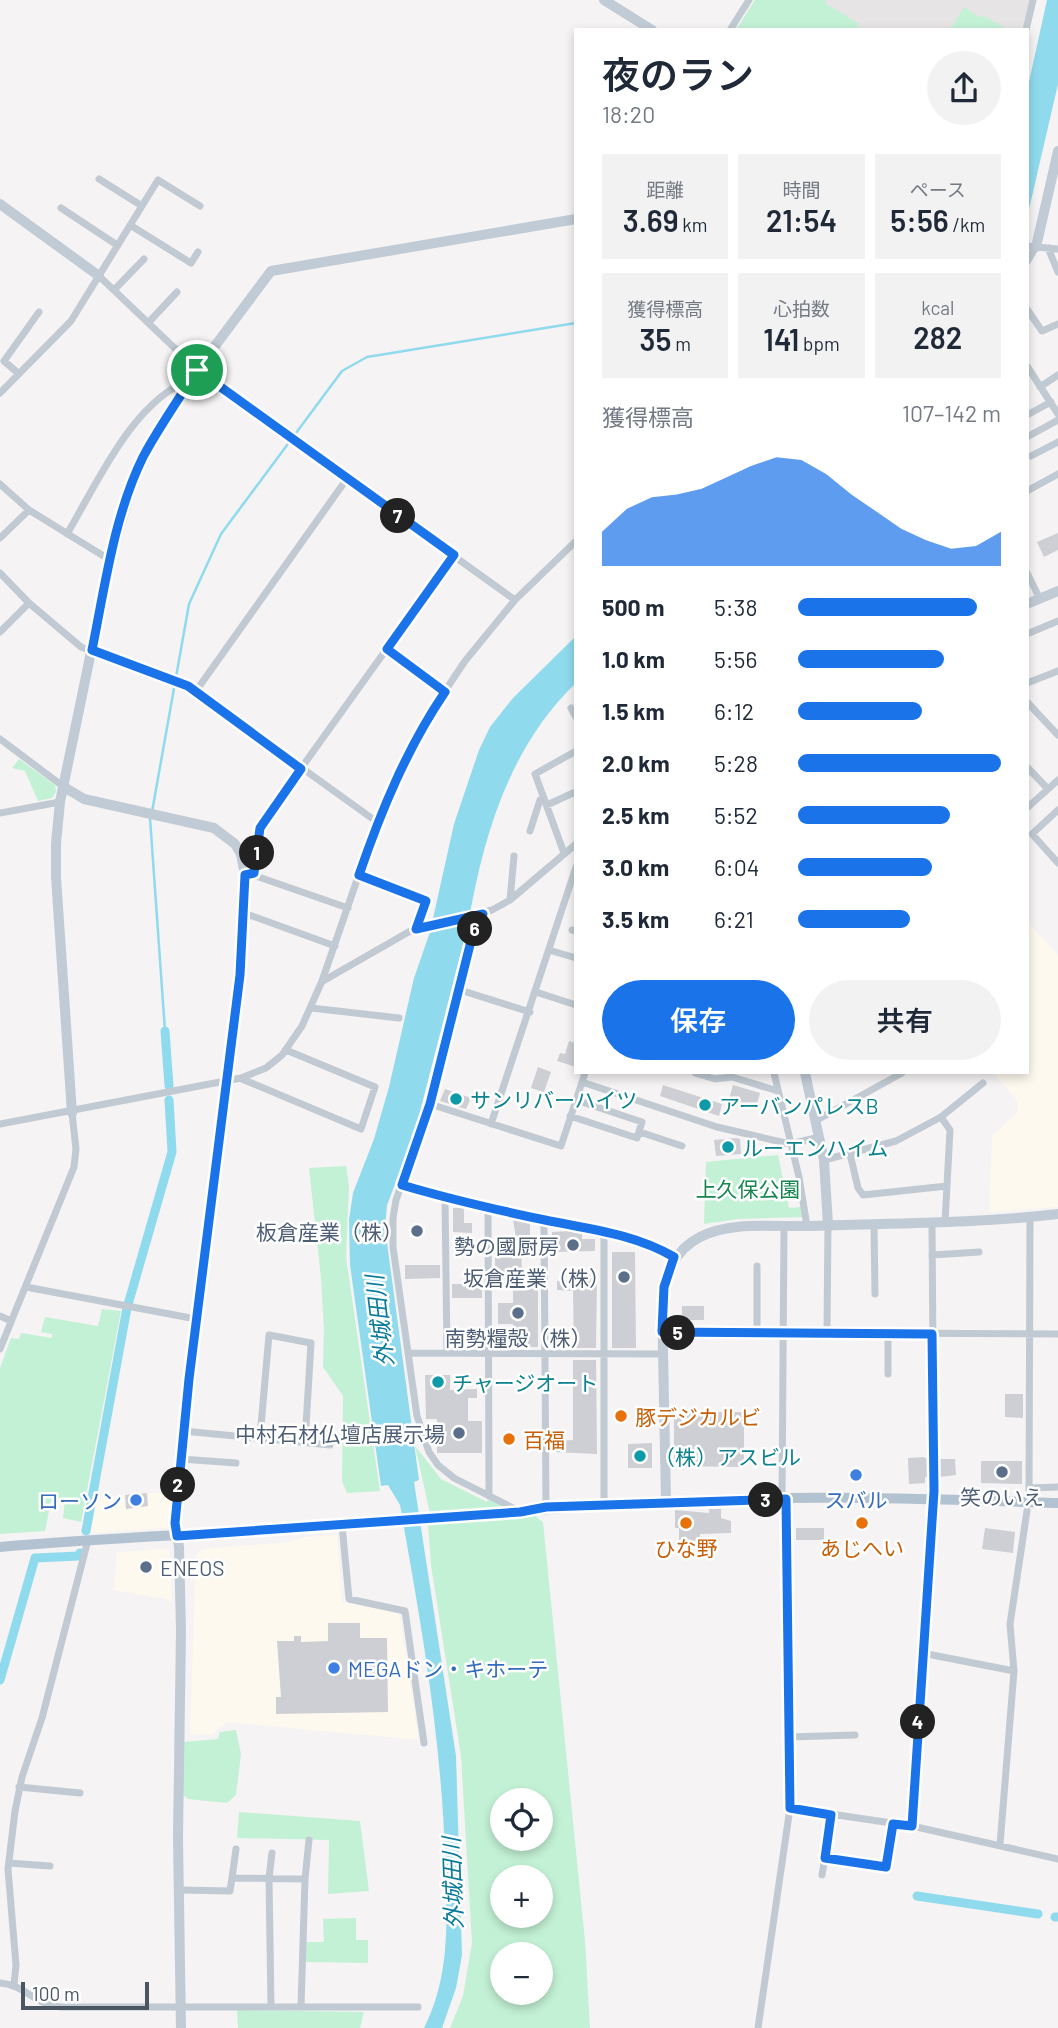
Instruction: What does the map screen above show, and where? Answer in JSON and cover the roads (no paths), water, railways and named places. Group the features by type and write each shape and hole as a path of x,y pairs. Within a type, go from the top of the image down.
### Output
{"main road":[{"path":"0,1547 390,1522 520,1512 546,1507 666,1501 932,1499 1058,1503"}],"street":[{"path":"604,0 649,28"},
{"path":"731,28 749,0"},
{"path":"1026,28 1033,0"},
{"path":"1058,151 1031,247 1058,250"},
{"path":"99,179 142,206"},
{"path":"0,393 71,321 158,180 200,206"},
{"path":"0,204 99,276 149,322 195,374 291,439 515,600"},
{"path":"61,208 117,245"},
{"path":"0,1349 74,1167 76,1149 56,877 60,802 110,560 143,458 195,374 271,271 574,219"},
{"path":"130,225 191,263 198,252"},
{"path":"1048,248 1058,272"},
{"path":"114,290 144,259"},
{"path":"149,322 177,292"},
{"path":"19,374 4,362 39,312"},
{"path":"1029,312 1042,331 1058,324"},
{"path":"1029,369 1058,414"},
{"path":"67,534 121,440 168,393 195,374"},
{"path":"1040,387 1058,375"},
{"path":"1029,414 1051,402"},
{"path":"1029,436 1058,420"},
{"path":"1031,456 1058,442"},
{"path":"1029,490 1058,474"},
{"path":"196,691 346,480"},
{"path":"0,484 29,510 110,560"},
{"path":"0,538 29,510"},
{"path":"0,1124 72,1113 241,1078 266,1068 286,1050 311,1008 377,822 420,734 477,646 515,600 574,543"},
{"path":"181,2028 178,1838 181,1630 175,1523 183,1431 228,1081 250,874 260,828 454,555"},
{"path":"0,573 29,603 81,647 196,691 377,822"},
{"path":"1029,577 1040,599"},
{"path":"1029,603 1058,591"},
{"path":"0,632 29,603"},
{"path":"1029,633 1058,621"},
{"path":"387,649 445,692"},
{"path":"1029,682 1058,671"},
{"path":"1029,704 1058,735"},
{"path":"571,708 574,713"},
{"path":"0,739 84,799 202,824 224,834 241,854 250,874 348,908"},
{"path":"564,853 535,774 574,752"},
{"path":"1029,769 1048,789"},
{"path":"1029,806 1058,780"},
{"path":"530,831 540,800 545,802 573,793"},
{"path":"0,814 60,802"},
{"path":"1058,810 1032,834 1058,863"},
{"path":"322,981 419,928 480,915 510,900 574,846"},
{"path":"510,900 514,856"},
{"path":"491,1124 574,873"},
{"path":"359,875 426,901 419,928"},
{"path":"565,901 574,903"},
{"path":"244,913 335,946"},
{"path":"480,915 473,933 430,1104 396,1200 392,1230 417,1416 431,1456 453,1478 520,1512"},
{"path":"549,950 574,957"},
{"path":"460,990 530,1012"},
{"path":"536,992 574,1004"},
{"path":"311,1008 399,1018"},
{"path":"241,1078 361,1129 375,1087 286,1050"},
{"path":"430,1104 561,1146 585,1074"},
{"path":"698,1074 715,1079 732,1077 778,1091"},
{"path":"774,1074 807,1226"},
{"path":"805,1074 824,1160 828,1225 827,1334"},
{"path":"817,1120 900,1074"},
{"path":"582,1082 717,1127 790,1144 820,1137"},
{"path":"824,1160 895,1141 941,1117 983,1083"},
{"path":"570,1116 637,1138 640,1132 642,1122 576,1100"},
{"path":"941,1117 950,1130 945,1222"},
{"path":"640,1132 682,1146"},
{"path":"850,1154 858,1188 863,1195 947,1186"},
{"path":"402,1185 488,1208 643,1241 674,1257"},
{"path":"445,1198 446,1353"},
{"path":"488,1208 489,1496"},
{"path":"666,1501 662,1332 664,1287 674,1257 689,1244 707,1234 745,1227 932,1223 1058,1214"},
{"path":"1029,1497 1030,1217"},
{"path":"544,1220 546,1507"},
{"path":"912,1826 932,1499 932,1223"},
{"path":"874,1224 875,1294"},
{"path":"758,2028 790,1808 784,1499 784,1227"},
{"path":"604,1232 604,1506"},
{"path":"932,1255 979,1252"},
{"path":"757,1266 757,1334"},
{"path":"26,1287 196,1319"},
{"path":"0,1316 11,1321"},
{"path":"662,1332 1058,1334"},
{"path":"888,1334 888,1374"},
{"path":"260,1437 269,1335 311,1343 305,1442"},
{"path":"409,1353 663,1354"},
{"path":"183,1431 330,1445"},
{"path":"181,1460 236,1463"},
{"path":"1029,1488 1058,1487"},
{"path":"999,1845 1014,1671 1010,1624 1027,1511"},
{"path":"342,1525 349,1599 405,1611 424,1743"},
{"path":"14,1984 16,1965 9,1863 19,1787 43,1718 88,1540"},
{"path":"922,1653 1014,1671"},
{"path":"789,1737 855,1735"},
{"path":"19,1787 80,1793"},
{"path":"790,1808 912,1826 1058,1858"},
{"path":"822,1875 831,1815"},
{"path":"825,1858 886,1867 893,1824"},
{"path":"301,2007 305,1879 309,1840"},
{"path":"180,1890 230,1891 236,1849"},
{"path":"271,2007 269,1878 272,1853"},
{"path":"9,1863 50,1866"},
{"path":"232,1878 305,1879"},
{"path":"0,1983 14,1984 46,2006 418,2007"}],"water":[{"path":"1047,0 1058,0 1058,84 1029,209 1029,82"},
{"name":"外城田川","path":"574,638 574,685 533,735 516,764 491,827 414,1135 387,1205 385,1228 419,1480 414,1482 456,1756 462,1955 456,1988 442,2028 424,2028 439,1988 445,1946 446,1882 440,1771 423,1638 400,1505 388,1485 381,1486 350,1265 349,1220 353,1193 374,1139 389,1087 414,978 430,932 454,824 479,750 490,727 513,698"}],"waterway":[{"path":"152,812 189,604 221,534 342,371 367,357 574,323"},
{"path":"150,818 165,1031"},
{"path":"165,1031 169,1086"},
{"path":"86,1531 127,1308 172,1152 169,1100"},
{"path":"0,1680 35,1558 79,1556 80,1553"},
{"path":"917,1896 1038,1914"}],"place":[{"name":"サンリバーハイツ","path":"456,1099"},
{"name":"アーバンパレスB","path":"705,1105"},
{"name":"ルーエンハイム","path":"728,1147"},
{"name":"板倉産業（株）","path":"417,1231"},
{"name":"勢の國厨房","path":"573,1245"},
{"name":"坂倉産業（株）","path":"624,1277"},
{"name":"南勢糧殻（株）","path":"518,1313"},
{"name":"チャージオート","path":"438,1382"},
{"name":"豚デジカルビ","path":"621,1416"},
{"name":"中村石材仏壇店展示場","path":"459,1433"},
{"name":"百福","path":"509,1439"},
{"name":"（株）アスビル","path":"640,1456"},
{"name":"笑のいえ","path":"1002,1472"},
{"name":"スバル","path":"856,1475"},
{"name":"ローソン","path":"136,1500"},
{"name":"ひな野","path":"686,1523"},
{"name":"あじへい","path":"862,1523"},
{"name":"ENEOS","path":"146,1567"},
{"name":"MEGAドン・キホーテ","path":"334,1668"}],"park label":[{"name":"上久保公園","path":"748,1188"}]}
